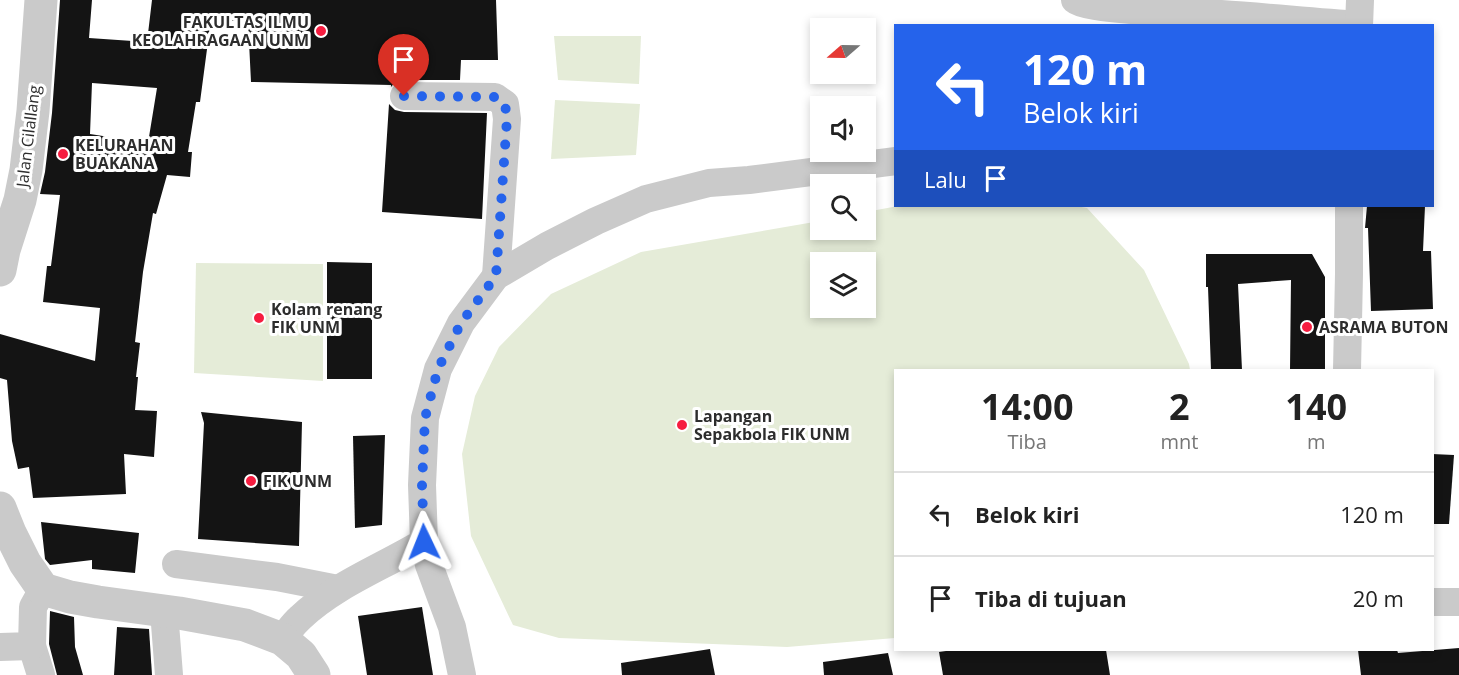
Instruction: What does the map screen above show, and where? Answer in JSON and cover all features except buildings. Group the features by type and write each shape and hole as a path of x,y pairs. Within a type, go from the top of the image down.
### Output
{"street":[{"name":"Jalan Cilallang","path":"0,270 10,200 26,170 41,0"},
{"path":"1075,0 1086,5 1105,7 1222,7 1345,24"},
{"path":"1359,24 1360,0"},
{"path":"404,96 495,97 505,104 507,119 496,276"},
{"path":"462,675 452,627 429,565 424,542 422,485 425,418 438,369 461,323 496,276 547,246 646,199 709,183 894,161"},
{"path":"1347,369 1350,274 1349,207"},
{"path":"0,508 25,563 43,589 98,602 245,625 282,639 301,655 314,675"},
{"path":"282,639 298,619 316,604 338,589 424,542"},
{"path":"176,564 277,577 338,589"},
{"path":"41,675 32,646 33,607 43,589"},
{"path":"1434,602 1459,602"},
{"path":"164,611 169,675"},
{"path":"0,647 32,646"}],"green space":[{"path":"554,36 641,36 639,84 558,80"},
{"path":"555,100 640,104 636,155 551,159"},
{"name":"Lapangan Sepakbola FIK UNM","path":"894,207 1087,208 1144,270 1190,369 894,369 894,638 787,647 559,638 513,625 471,536 462,454 475,396 499,347 551,294 641,252 810,223 810,240 876,240 876,210"},
{"name":"Kolam renang FIK UNM","path":"196,263 323,264 323,381 194,373"}],"place":[{"name":"FAKULTAS ILMU KEOLAHRAGAAN UNM","path":"321,31"},
{"name":"KELURAHAN BUAKANA","path":"63,154"},
{"name":"Kolam renang FIK UNM","path":"259,318"},
{"name":"ASRAMA BUTON","path":"1307,327"},
{"name":"Lapangan Sepakbola FIK UNM","path":"682,425"},
{"name":"FIK UNM","path":"251,481"}],"route":[{"path":"404,96 495,97 505,104 507,119 496,276 461,323 438,369 425,418 422,485 424,542"}]}
